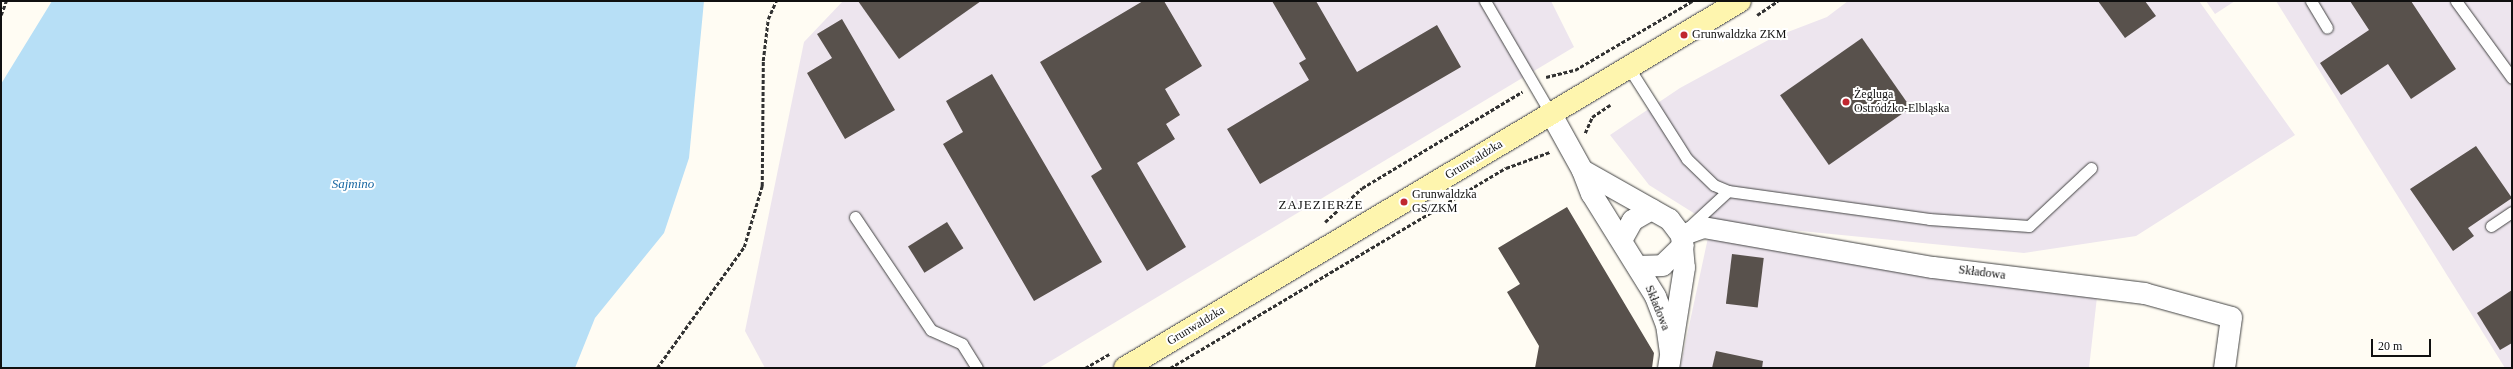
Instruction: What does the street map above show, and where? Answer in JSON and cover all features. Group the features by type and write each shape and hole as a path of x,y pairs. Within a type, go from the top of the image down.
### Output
{"main road":[{"name":"Grunwaldzka","path":"1118,360 1550,114 1740,1"}],"street":[{"name":"Składowa","path":"1550,114 1568,143 1582,170 1591,194 1637,266 1666,324 1669,360"},
{"path":"1582,170 1651,209 1677,226 1682,240"},
{"path":"1621,240 1632,220 1651,209"},
{"name":"Składowa","path":"1637,266 1662,265 1682,240 1703,227 1933,267 2144,293 2231,317 2224,368"},
{"name":"Składowa","path":"1669,360 1684,267 1682,240"}],"lane":[{"path":"1486,1 1550,114"},
{"path":"2311,1 2328,28"},
{"path":"2456,1 2512,78"},
{"path":"1629,68 1687,159 1714,185 1728,191 1929,219 2029,226 2091,168"},
{"path":"1682,240 1728,191"},
{"path":"2491,226 2512,212"},
{"path":"854,217 931,330 962,344 978,368"}],"path":[{"path":"1,15 6,1"},
{"path":"657,368 744,247 762,186 763,61 768,19 776,1"},
{"path":"1320,226 1362,188 1550,75 1575,70 1692,1"},
{"path":"1751,20 1778,1"},
{"path":"1170,368 1506,168 1568,143 1585,134 1592,117 1641,86"},
{"path":"1085,368 1118,360"}],"shaded area":[{"path":"843,1 1551,1 1574,47 1039,368 765,368 745,331 804,42"},
{"path":"1848,1 2199,1 2295,135 2136,236 2024,253 1708,222 1649,185 1610,135 1680,88 1772,38 1827,17"},
{"path":"2206,1 2235,1 2215,14"},
{"path":"2276,1 2512,1 2512,368 2505,368"},
{"path":"1709,233 2097,297 2089,368 1680,368"}],"water":[{"name":"Sajmino","path":"52,1 704,1 689,158 664,233 595,318 575,368 1,368 1,84"}],"building":[{"path":"858,1 981,1 899,59"},
{"path":"1143,1 1164,1 1202,66 1165,89 1180,115 1166,124 1175,139 1137,163 1186,247 1147,271 1091,176 1102,169 1040,62"},
{"path":"1272,1 1316,1 1357,72 1437,25 1461,67 1260,184 1227,129 1309,80 1299,63 1306,59"},
{"path":"2098,1 2145,1 2156,16 2125,38"},
{"path":"2350,1 2411,1 2456,69 2411,99 2388,64 2341,95 2320,63 2369,30"},
{"path":"842,19 895,110 845,139 807,73 832,58 817,34"},
{"name":"Żegluga Ostródzko-Elbląska","path":"1862,38 1911,108 1829,165 1780,95"},
{"path":"992,74 1102,262 1034,301 943,144 963,132 946,101"},
{"path":"2476,146 2512,198 2468,228 2474,236 2453,251 2410,189"},
{"path":"1567,207 1654,353 1652,368 1535,368 1539,346 1507,292 1520,284 1498,248"},
{"path":"947,222 963,248 924,273 908,246"},
{"path":"1732,254 1764,258 1758,308 1726,304"},
{"path":"2512,290 2512,343 2500,350 2477,313"},
{"path":"1716,351 1763,361 1762,368 1712,368"}],"place":[{"name":"Grunwaldzka ZKM","path":"1684,35"},
{"name":"Żegluga Ostródzko-Elbląska","path":"1846,102"},
{"name":"Grunwaldzka GS/ZKM","path":"1404,202"}],"district":[{"name":"ZAJEZIERZE","path":"1321,205"}]}
